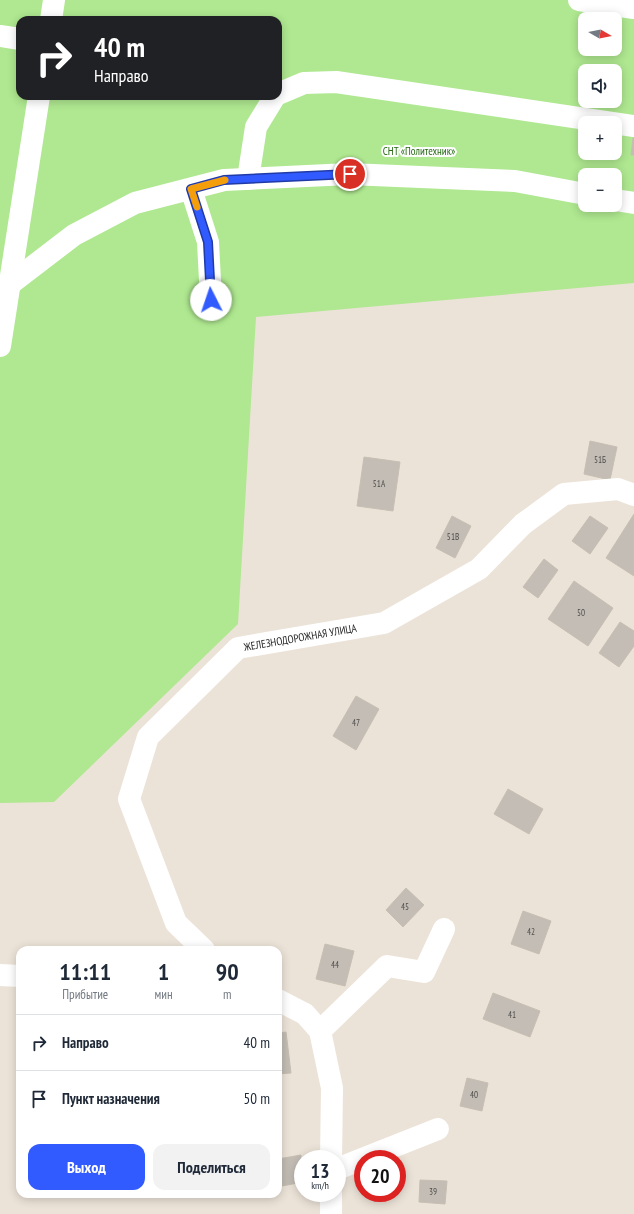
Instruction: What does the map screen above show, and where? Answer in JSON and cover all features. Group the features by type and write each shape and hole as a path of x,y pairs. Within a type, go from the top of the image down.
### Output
{"street":[{"path":"52,16 54,0"},
{"path":"579,0 634,8"},
{"path":"0,36 16,38"},
{"path":"282,92 304,83 336,82 634,126"},
{"path":"0,346 38,100"},
{"path":"248,179 256,127 272,100"},
{"path":"10,284 74,235 136,203 224,180 350,174 515,180 578,193"},
{"path":"191,189 208,242 211,300"},
{"path":"622,201 634,203"},
{"name":"ЖЕЛЕЗНОДОРОЖНАЯ УЛИЦА","path":"200,946 176,923 129,799 148,737 238,648 384,623 479,569 523,524 564,494 618,489 634,495"},
{"path":"320,1031 387,966 424,972 444,930"},
{"path":"0,975 16,976"},
{"path":"282,1002 305,1014 320,1031 332,1088 331,1150"},
{"path":"346,1165 438,1129"},
{"path":"331,1202 331,1214"}],"green space":[{"name":"СНТ «Политехник»","path":"0,0 634,0 634,283 256,317 238,624 54,802 0,803"}],"building":[{"path":"633,138 634,155 631,155"},
{"path":"590,441 617,447 610,480 584,474"},
{"path":"364,457 400,462 393,511 357,506"},
{"path":"634,514 634,576 606,558"},
{"path":"452,516 471,526 455,558 436,548"},
{"path":"590,516 608,528 590,554 572,541"},
{"path":"544,559 558,570 538,598 523,587"},
{"path":"574,581 613,608 588,646 548,619"},
{"path":"620,622 634,631 634,646 619,667 599,653"},
{"path":"356,696 379,709 356,750 333,736"},
{"path":"508,789 543,809 529,834 494,814"},
{"path":"406,888 424,905 403,927 386,910"},
{"path":"523,911 551,921 539,954 511,944"},
{"path":"325,944 354,951 345,986 316,979"},
{"path":"493,993 540,1011 530,1037 483,1019"},
{"path":"282,1032 286,1032 291,1073 282,1074"},
{"path":"467,1078 488,1083 482,1111 460,1106"},
{"path":"294,1156 294,1184 282,1186 282,1158"},
{"path":"420,1180 447,1181 445,1204 419,1202"}],"slow traffic":[{"path":"197,207 191,189 225,180"}],"route":[{"path":"211,300 208,242 191,189 224,180 350,174"}]}
